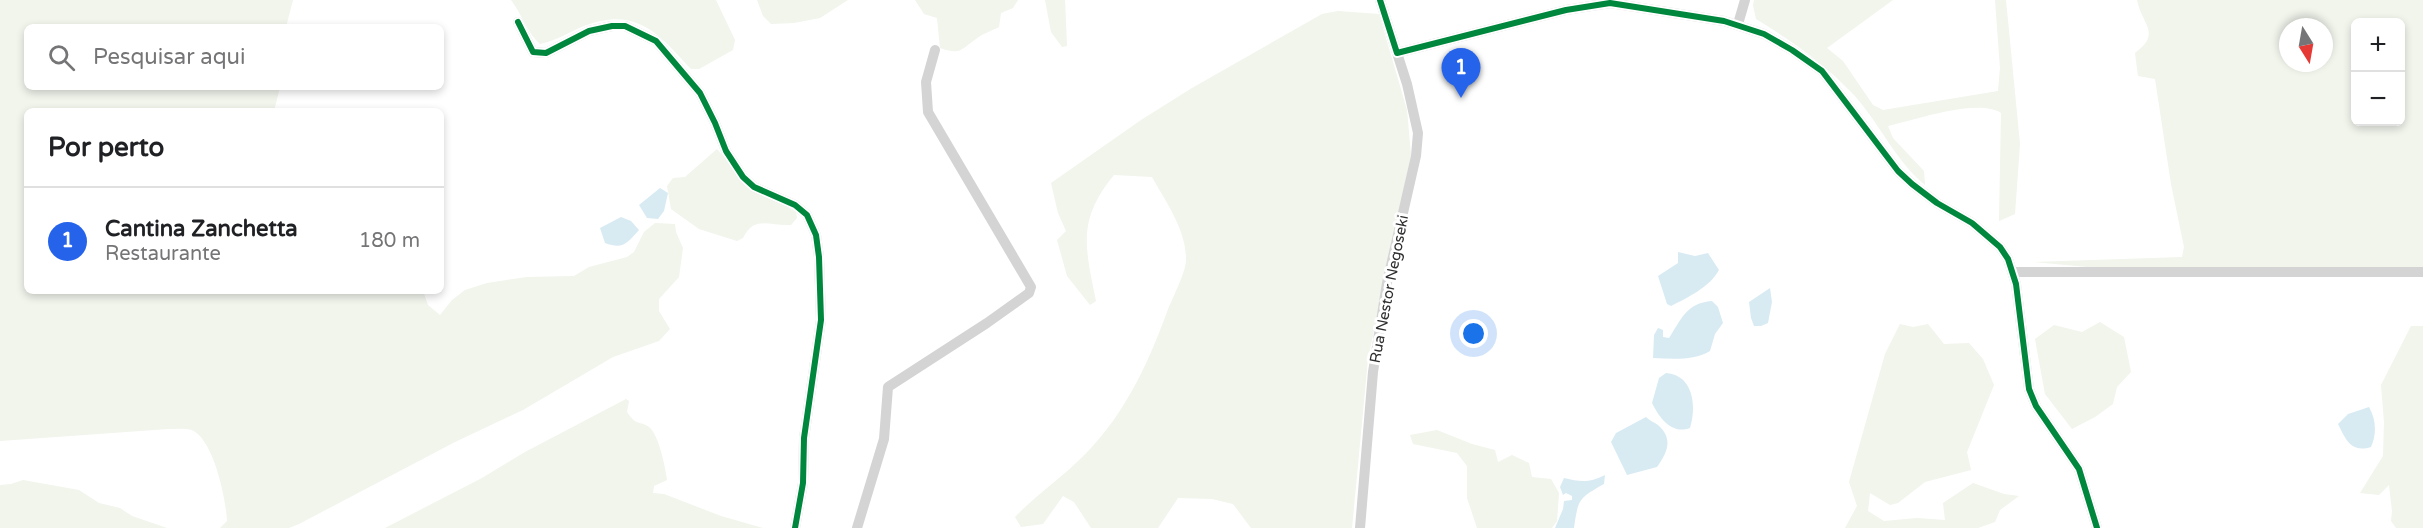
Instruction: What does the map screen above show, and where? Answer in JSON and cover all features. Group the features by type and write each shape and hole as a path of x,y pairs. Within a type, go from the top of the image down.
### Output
{"street":[{"name":"Rua Nestor Negoseki","path":"1360,528 1376,350 1416,156 1418,133 1414,109 1380,0"},
{"path":"1738,24 1745,0"},
{"path":"1397,53 1595,4 1625,4 1738,24 1779,41 1822,72 1898,171 1923,194 1960,215 2000,247 2013,272 2029,389 2036,406 2079,469 2097,528"},
{"path":"518,22 532,52 539,54 557,48 589,31 612,26 633,29 656,41 700,93 732,163 743,177 754,187 795,205 807,215 816,235 819,257 821,320 804,438 803,483 795,528"},
{"path":"857,528 885,439 888,387 987,323 1029,293 1030,287 928,112 926,82 935,50"},
{"path":"2013,272 2423,272"}],"shaded area":[{"path":"0,0 293,0 287,24 24,24 24,90 279,90 275,108 24,108 24,294 424,294 428,305 440,315 452,300 465,290 487,283 527,277 574,276 589,267 627,257 634,252 644,232 655,223 675,224 683,248 679,277 659,299 659,311 670,329 659,341 613,357 523,410 455,442 289,528 220,528 227,521 217,471 207,445 192,430 168,429 0,441"},
{"path":"511,0 716,0 735,40 733,50 699,69 691,69 668,44 645,26 618,19 584,26 557,39 540,44"},
{"path":"757,0 848,0 820,18 794,23 771,24 763,16"},
{"path":"915,0 1018,0 1013,8 1001,13 999,27 963,49 952,51 940,48 937,18 924,14"},
{"path":"1045,0 1065,0 1067,46 1062,47 1051,32"},
{"path":"1754,0 1893,0 1827,48 1843,61 1873,105 1883,110 1998,91 2000,68 1995,0 2006,0 2020,144 2015,214 1999,221 2001,113 1991,109 1962,109 1888,126 1893,138 1924,171 1925,185 1896,153 1854,95 1832,73 1756,19"},
{"path":"2137,0 2423,0 2423,267 2087,267 2034,262 2182,257 2184,247 2171,184 2155,79 2138,76 2135,53 2147,40 2148,28"},
{"path":"1338,11 1379,14 1407,110 1411,155 1368,359 1352,528 1251,528 1233,504 1212,499 1178,498 1158,528 1091,528 1074,502 1063,496 1043,524 1021,527 1015,517 1092,447 1131,393 1151,353 1186,261 1179,228 1152,177 1114,175 1102,191 1089,220 1087,249 1096,301 1090,305 1067,276 1057,240 1066,231 1058,213 1051,183 1141,120 1192,88 1322,14"},
{"path":"717,149 754,184 796,212 797,218 791,225 757,224 737,241 699,229 671,209 667,186 673,178 685,177"},
{"path":"660,188 668,193 664,211 658,219 647,218 639,205"},
{"path":"621,217 631,221 639,230 624,244 616,246 605,243 600,228"},
{"path":"1678,252 1695,256 1708,253 1719,270 1704,287 1671,306 1667,304 1658,276 1678,263"},
{"path":"1770,288 1772,302 1768,323 1754,326 1749,302"},
{"path":"1712,301 1718,307 1723,323 1715,334 1710,351 1690,358 1653,358 1654,335 1658,328 1663,330 1663,337 1669,338 1690,309 1703,302"},
{"path":"2100,322 2124,337 2131,372 2117,387 2113,404 2072,429 2045,394 2035,339 2054,325 2082,332"},
{"path":"1900,324 1913,327 1928,324 1944,344 1969,343 1983,359 1994,385 1967,452 1971,470 1925,482 1898,503 1890,505 1870,493 1868,511 1884,521 1917,518 1945,520 1943,503 1973,483 2004,494 2019,496 2000,510 1995,522 1978,528 1845,528 1857,506 1849,482 1885,354"},
{"path":"2411,326 2423,326 2423,528 2396,528 2391,521 2389,485 2379,495 2360,493 2383,456 2384,422 2381,385"},
{"path":"1666,373 1682,379 1691,393 1693,410 1690,428 1683,430 1671,427 1658,414 1652,403 1659,378"},
{"path":"626,399 629,401 627,412 633,420 646,425 653,431 661,452 667,480 654,486 653,493 664,494 721,516 763,528 385,528 482,478 525,452"},
{"path":"2369,407 2375,427 2373,442 2371,447 2354,447 2338,424 2348,414"},
{"path":"1646,417 1663,430 1667,441 1666,451 1657,467 1627,475 1611,442 1616,433"},
{"path":"1437,430 1472,444 1495,450 1498,462 1512,455 1529,463 1532,477 1551,479 1559,493 1557,521 1552,528 1477,528 1467,498 1467,466 1457,453 1413,444 1410,435"},
{"path":"1605,475 1604,484 1581,500 1574,528 1555,528 1564,501 1572,500 1572,496 1566,493 1563,495 1560,487 1564,478 1585,481"},
{"path":"23,480 79,490 99,503 120,508 132,516 167,528 0,528 0,485"}],"cycle path":[{"path":"1380,0 1397,53 1566,10 1610,3 1724,21 1764,34 1822,71 1898,171 1937,203 1972,223 2000,247 2008,259 2016,284 2029,389 2036,406 2079,469 2097,528"},
{"path":"518,22 533,52 546,53 589,31 612,26 625,26 656,41 700,93 726,151 743,177 754,187 795,205 807,215 816,235 819,257 821,320 804,438 803,483 795,528"}],"place":[{"name":"Cantina Zanchetta","path":"1461,98"}]}
